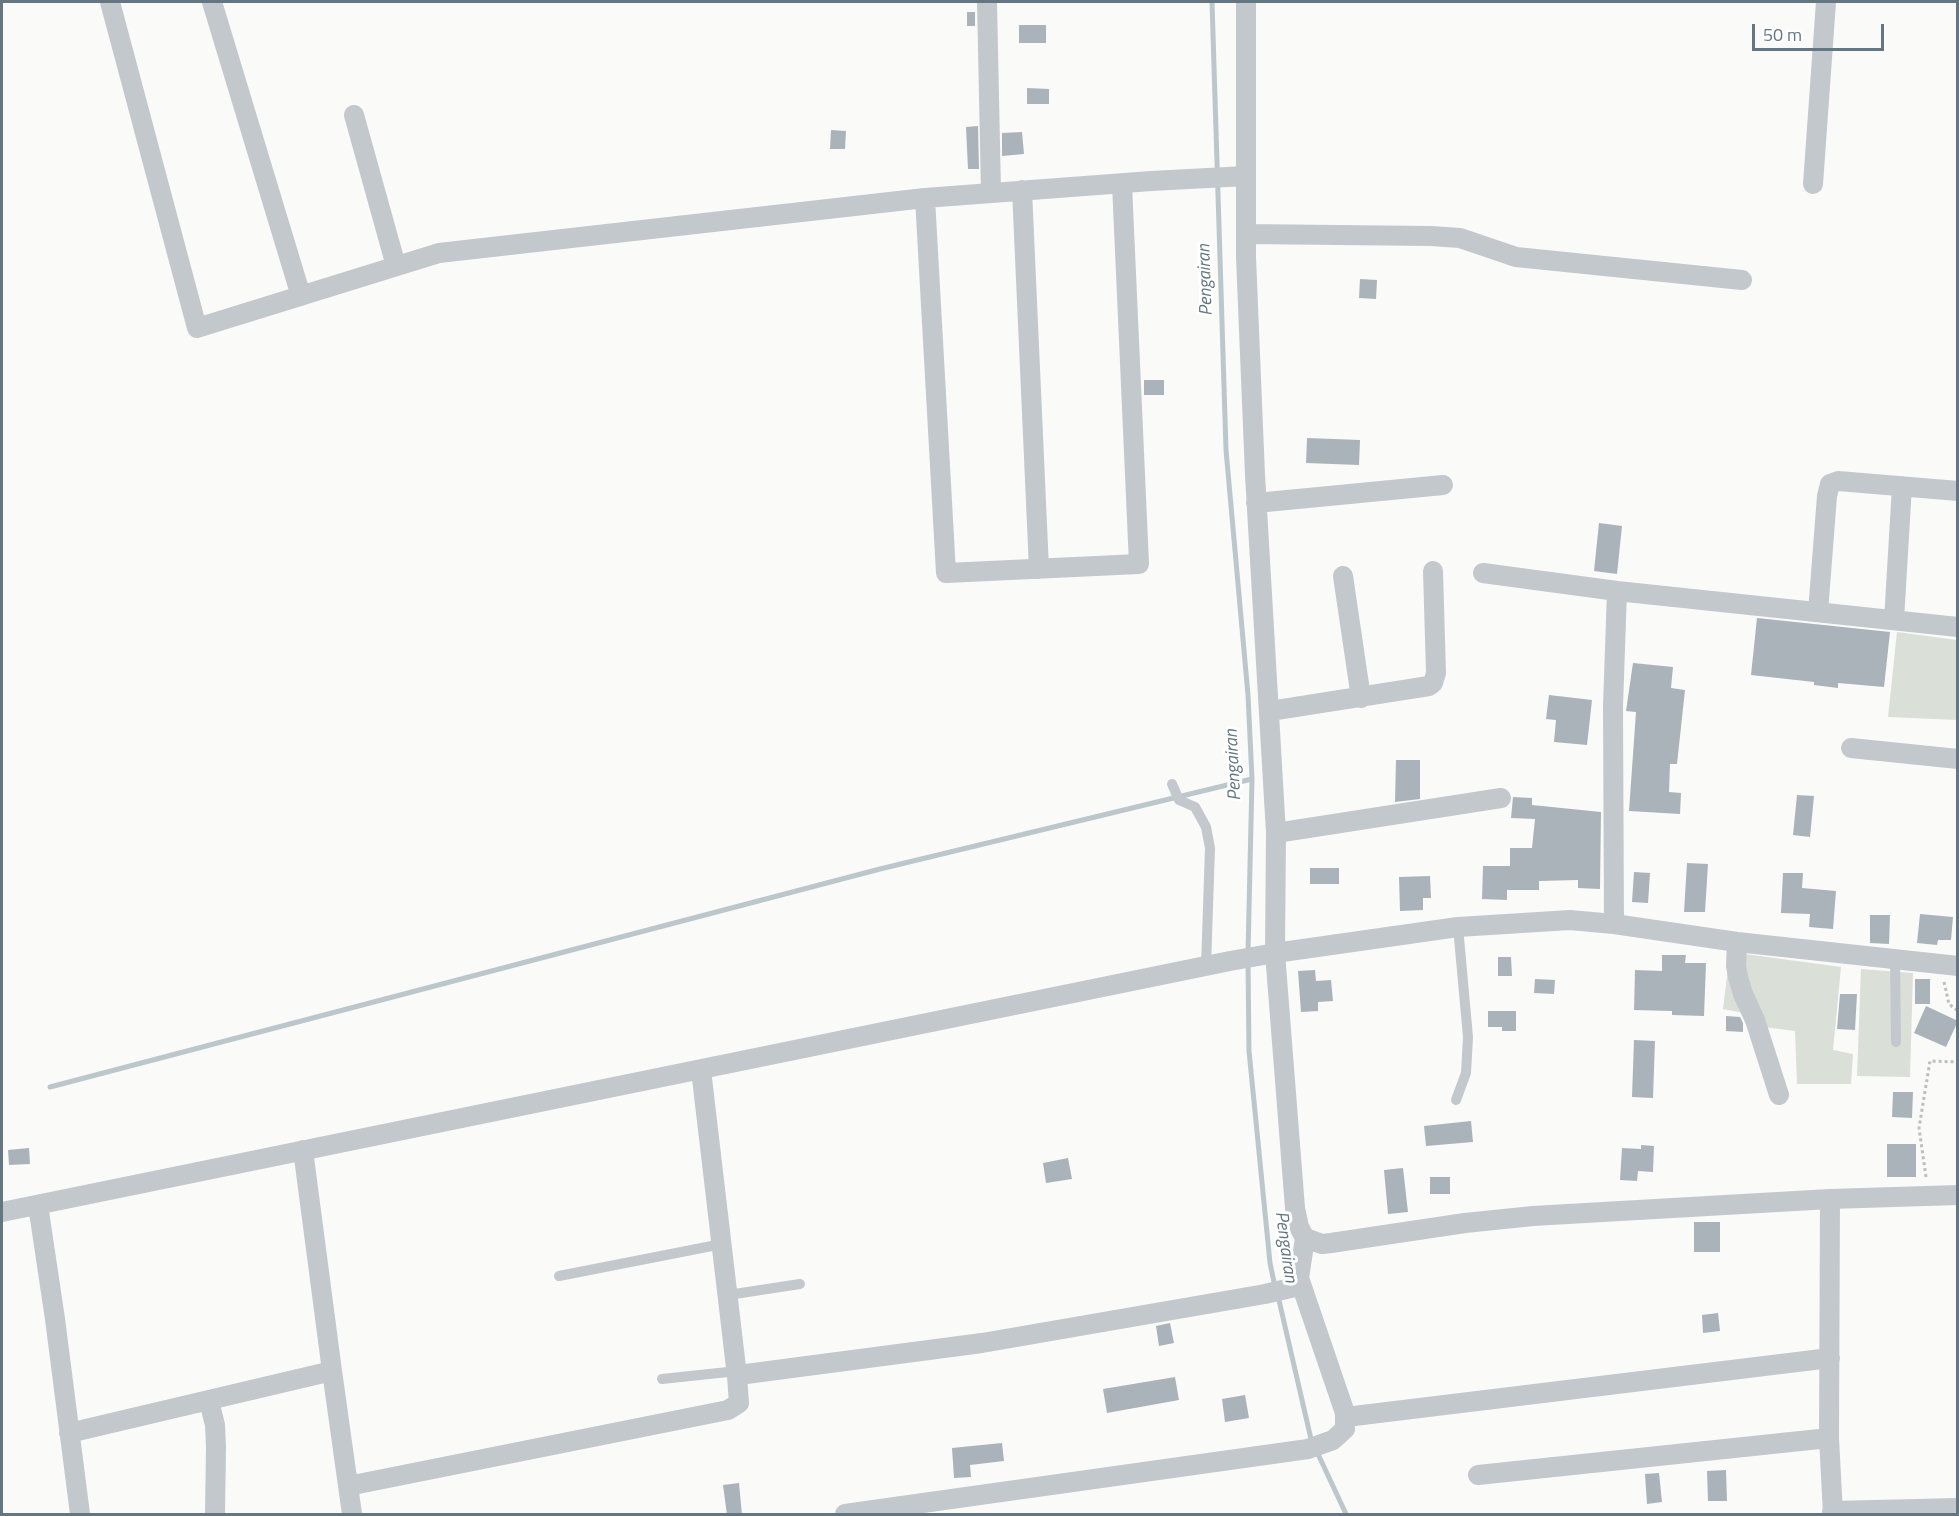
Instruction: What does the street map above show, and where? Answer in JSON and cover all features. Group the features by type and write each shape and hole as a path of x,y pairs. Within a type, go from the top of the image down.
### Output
{"street":[{"path":"110,2 197,328 439,253 925,198 1187,178 1246,176"},
{"path":"212,2 301,296"},
{"path":"987,2 991,192"},
{"path":"1246,2 1246,234 1256,503 1276,833 1270,954 1295,1208 1299,1227 1305,1238 1322,1244 1465,1223 1533,1216 1830,1199 1958,1195"},
{"path":"1813,184 1826,2"},
{"path":"354,115 396,266"},
{"path":"925,198 946,573 1139,564 1122,184"},
{"path":"1022,190 1039,569"},
{"path":"1246,234 1460,238 1516,257 1742,280"},
{"path":"1818,612 1827,496 1830,484 1838,481 1958,490"},
{"path":"1256,503 1443,485"},
{"path":"1894,620 1902,486"},
{"path":"1270,711 1423,688 1433,683 1436,673 1433,571"},
{"path":"1483,573 1617,591 1958,627"},
{"path":"1343,576 1361,698"},
{"path":"1614,924 1613,706 1617,591"},
{"path":"1851,748 1958,759"},
{"path":"1276,833 1501,798"},
{"path":"2,1212 1230,961 1458,927 1570,920 1949,966"},
{"path":"1737,942 1736,966 1743,993 1755,1020 1779,1095"},
{"path":"348,1486 728,1410 739,1404 701,1070"},
{"path":"303,1150 352,1515"},
{"path":"1830,1199 1832,1513 1958,1508"},
{"path":"38,1205 80,1515"},
{"path":"1283,1287 1305,1238"},
{"path":"737,1372 982,1343 1283,1287"},
{"path":"845,1515 1314,1447 1340,1436 1345,1429 1346,1417 1283,1287"},
{"path":"1346,1417 1830,1358"},
{"path":"69,1433 332,1371"},
{"path":"209,1401 215,1436 215,1515"},
{"path":"1478,1475 1830,1438"}],"lane":[{"path":"1175,792 1195,807 1206,827 1210,848 1206,966"},
{"path":"1456,1100 1466,1073 1468,1037 1458,927"},
{"path":"1895,960 1896,1042"},
{"path":"559,1276 722,1244"},
{"path":"728,1295 800,1284"},
{"path":"662,1379 737,1372"}],"path":[{"path":"1949,966 1949,1004 1958,1011"},
{"path":"1929,1196 1919,1128 1930,1061 1958,1062"}],"shaded area":[{"path":"1897,632 1957,640 1957,720 1888,717"},
{"path":"1730,952 1841,967 1833,1050 1853,1054 1851,1084 1797,1084 1795,1031 1749,1025 1744,1013 1723,1009"},
{"path":"1861,969 1913,973 1910,1077 1857,1076"}],"building":[{"path":"967,12 975,12 975,26 967,26"},
{"path":"1019,25 1046,25 1046,43 1019,43"},
{"path":"1027,88 1049,89 1049,104 1027,104"},
{"path":"978,126 979,169 968,169 966,127"},
{"path":"831,130 846,131 845,149 830,149"},
{"path":"1022,132 1024,154 1002,156 1002,133"},
{"path":"1360,279 1377,280 1376,299 1359,298"},
{"path":"1144,380 1164,380 1164,395 1144,395"},
{"path":"1307,438 1360,440 1359,465 1306,463"},
{"path":"1599,523 1622,526 1617,574 1594,571"},
{"path":"1757,618 1890,632 1884,687 1838,683 1838,688 1814,685 1814,682 1751,675"},
{"path":"1633,663 1673,667 1671,688 1685,690 1677,764 1670,764 1669,792 1681,793 1680,814 1629,811 1636,712 1626,711"},
{"path":"1549,695 1592,700 1587,745 1554,742 1556,720 1546,719"},
{"path":"1396,760 1420,760 1420,799 1395,802"},
{"path":"1797,795 1814,796 1810,837 1793,835"},
{"path":"1513,797 1532,798 1532,805 1601,812 1600,889 1578,888 1578,880 1539,881 1539,890 1507,890 1507,900 1482,899 1483,866 1510,866 1510,848 1532,848 1535,819 1511,818"},
{"path":"1687,863 1708,864 1705,912 1684,912"},
{"path":"1310,868 1339,868 1339,884 1310,884"},
{"path":"1634,872 1650,873 1648,903 1632,902"},
{"path":"1783,873 1803,873 1802,888 1836,891 1833,929 1809,927 1810,914 1781,913"},
{"path":"1430,876 1431,898 1423,898 1423,910 1400,911 1399,877"},
{"path":"1920,914 1953,917 1951,940 1938,940 1937,945 1917,943"},
{"path":"1870,915 1890,915 1889,944 1870,943"},
{"path":"1662,955 1686,955 1685,963 1706,963 1704,1016 1672,1015 1672,1011 1634,1010 1635,970 1662,971"},
{"path":"1498,957 1511,957 1512,976 1498,976"},
{"path":"1315,970 1316,981 1331,980 1333,1001 1318,1002 1318,1011 1301,1012 1298,971"},
{"path":"1535,979 1555,980 1554,994 1534,993"},
{"path":"1915,979 1930,979 1930,1004 1915,1004"},
{"path":"1840,994 1857,994 1855,1030 1837,1029"},
{"path":"1926,1006 1958,1021 1946,1047 1914,1033"},
{"path":"1488,1011 1516,1011 1516,1031 1502,1031 1502,1027 1488,1027"},
{"path":"1726,1016 1740,1017 1743,1032 1726,1031"},
{"path":"1634,1040 1655,1041 1653,1098 1632,1097"},
{"path":"1893,1092 1913,1092 1912,1118 1892,1117"},
{"path":"1471,1121 1473,1142 1426,1146 1424,1126"},
{"path":"1887,1144 1916,1144 1916,1177 1887,1177"},
{"path":"1641,1145 1654,1146 1653,1172 1638,1171 1637,1181 1620,1180 1622,1148 1641,1149"},
{"path":"29,1148 30,1164 9,1165 8,1150"},
{"path":"1068,1158 1072,1179 1046,1183 1043,1163"},
{"path":"1403,1168 1408,1212 1388,1214 1384,1170"},
{"path":"1430,1177 1450,1177 1450,1194 1430,1194"},
{"path":"1694,1222 1720,1222 1720,1252 1694,1252"},
{"path":"1718,1313 1720,1331 1703,1333 1702,1315"},
{"path":"1170,1323 1174,1343 1159,1346 1156,1326"},
{"path":"1175,1377 1179,1400 1107,1413 1103,1389"},
{"path":"1245,1395 1249,1418 1225,1422 1222,1399"},
{"path":"1002,1443 1004,1461 970,1465 971,1477 954,1478 952,1448"},
{"path":"1726,1470 1727,1501 1708,1501 1707,1471"},
{"path":"1659,1473 1662,1502 1647,1504 1645,1474"},
{"path":"739,1483 742,1515 727,1515 723,1485"}],"waterway":[{"name":"Pengairan","path":"1212,2 1226,450 1248,695 1252,779 1248,953"},
{"path":"50,1087 880,869 1252,779"},
{"name":"Pengairan","path":"1248,962 1249,1051 1270,1263 1275,1287"},
{"name":"Pengairan","path":"1278,1296 1311,1439 1346,1514"}]}
